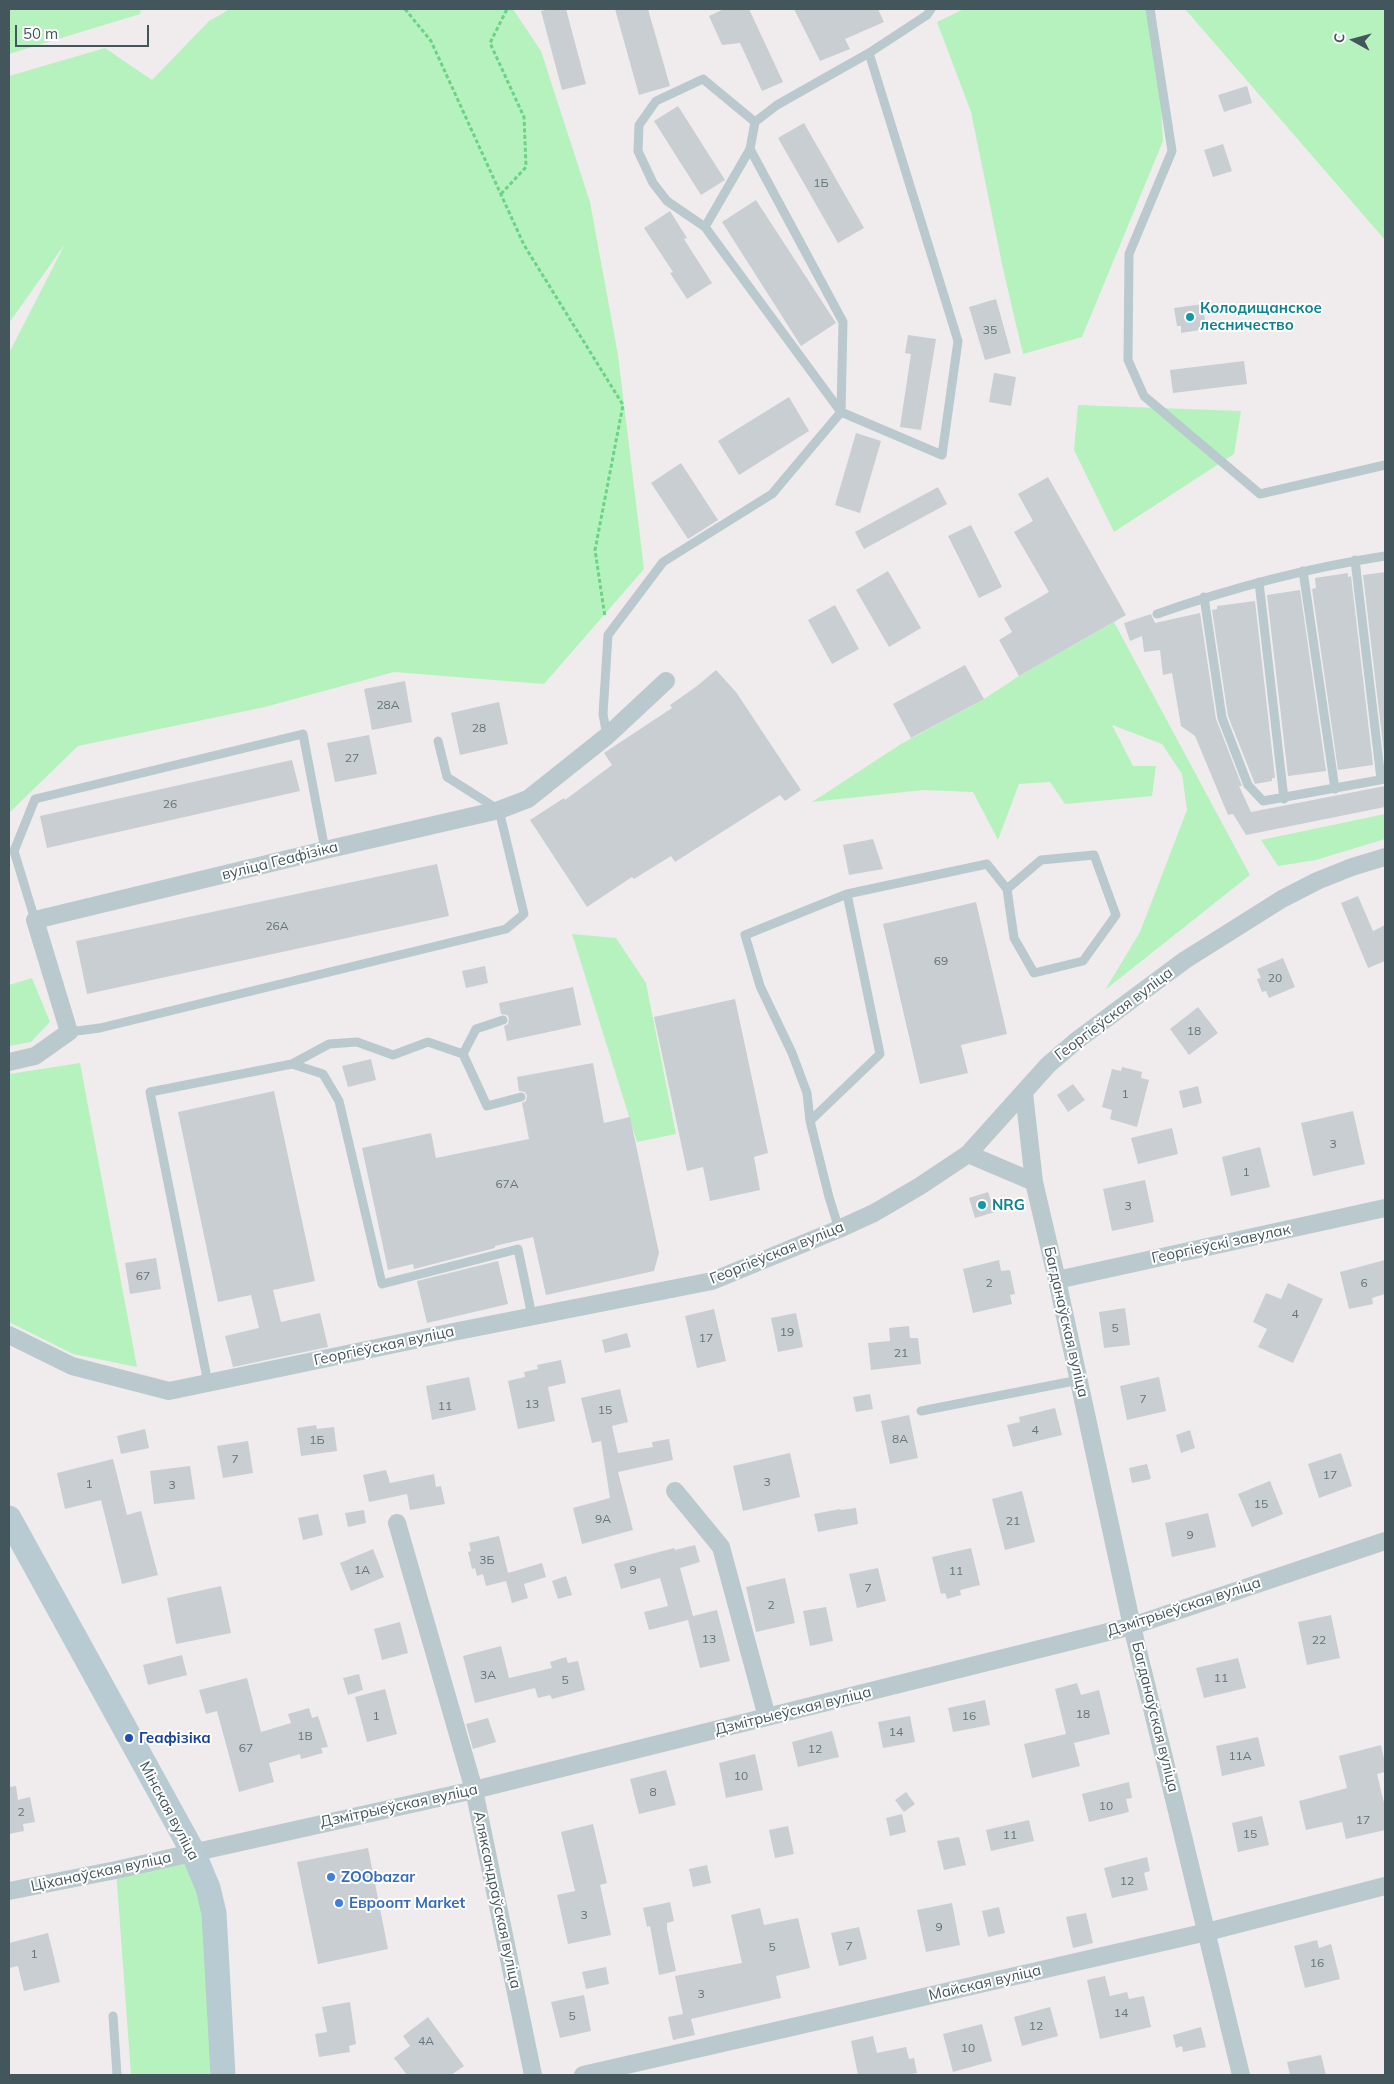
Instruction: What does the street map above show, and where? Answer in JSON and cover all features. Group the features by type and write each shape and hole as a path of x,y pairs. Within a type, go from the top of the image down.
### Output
{"main road":[{"name":"Мінская вуліца","path":"9,1518 193,1852 208,1888 214,1914 223,2075"}],"street":[{"name":"вуліца Геафізіка","path":"36,920 499,810 528,799 607,736 666,681"},
{"name":"Георгіеўская вуліца","path":"9,1335 72,1366 168,1392 532,1316 712,1281 839,1229 874,1213 920,1186 968,1154 1048,1065 1076,1041 1185,960 1282,899 1317,881 1385,857"},
{"path":"9,1062 35,1056 69,1032 36,920"},
{"name":"Багданаўская вуліца","path":"1024,1093 1034,1182 1132,1626 1241,2075"},
{"path":"968,1154 1034,1182"},
{"name":"Георгіеўскі завулак","path":"1057,1280 1385,1208"},
{"path":"675,1491 721,1547 767,1717"},
{"name":"Аляксандраўская вуліца","path":"397,1523 474,1790 533,2075"},
{"name":"Дзмітрыеўская вуліца","path":"193,1852 474,1790 1132,1626 1385,1542"},
{"name":"Ціханаўская вуліца","path":"9,1891 116,1870 193,1852"},
{"name":"Майская вуліца","path":"583,2075 1207,1932 1385,1886"}],"lane":[{"path":"705,227 750,149 755,122 776,105 870,53 927,15 931,9"},
{"path":"1150,9 1172,151 1129,254 1128,360 1144,396 1260,494 1385,465"},
{"path":"755,122 703,79 656,101 639,125 638,151 653,183 667,201 705,227 841,412 942,455 958,341 870,53"},
{"path":"607,736 603,714 608,635 663,562 772,494 841,412 843,322 750,149"},
{"path":"1157,614 1259,582 1356,560 1385,556"},
{"path":"1204,598 1222,718 1248,785 1263,801 1383,779 1356,560"},
{"path":"1303,571 1335,789"},
{"path":"1259,582 1284,798"},
{"path":"36,920 14,851 35,799 302,734 325,850"},
{"path":"69,1032 100,1028 506,929 524,914 499,810 447,777 438,741"},
{"path":"839,1229 810,1120 807,1093 792,1053 760,986 744,934 847,894 987,864 1007,889 1014,938 1034,973 1083,961 1116,915 1094,856 1040,860 1007,889"},
{"path":"810,1120 880,1054 847,894"},
{"path":"463,1054 476,1029 503,1020"},
{"path":"208,1383 150,1092 292,1064 330,1044 357,1042 393,1055 428,1042 463,1054 487,1106 520,1097"},
{"path":"292,1064 323,1074 339,1101 382,1284 518,1249 532,1316"},
{"path":"921,1410 1079,1380"},
{"path":"113,2016 118,2075"}],"path":[{"path":"405,9 431,41 524,246 623,405 595,550 608,635"},
{"path":"500,194 526,167 524,117 490,43 507,9"}],"green space":[{"path":"9,9 141,9 140,14 9,54"},
{"path":"230,9 513,9 541,51 590,202 618,355 644,569 544,684 394,672 265,707 78,746 9,813 9,353 65,244 9,323 9,76 105,48 152,80 209,21"},
{"path":"964,9 1155,9 1163,141 1082,337 1023,354 1003,269 971,112 937,22"},
{"path":"1185,9 1385,9 1385,240"},
{"path":"1078,405 1241,411 1234,454 1114,532 1074,450"},
{"path":"1114,622 1250,875 1105,990 1140,932 1187,810 1182,774 1162,744 1112,725 1133,766 1156,766 1152,796 1065,804 1050,782 1019,784 998,840 973,792 923,790 812,802 901,744 984,699 1019,676"},
{"path":"1385,814 1385,839 1316,860 1278,866 1261,840"},
{"path":"572,934 616,938 646,983 676,1134 637,1142"},
{"path":"32,978 50,1022 31,1042 9,1046 9,985"},
{"path":"80,1063 137,1367 73,1354 9,1322 9,1074"},
{"path":"193,1852 208,1888 223,2075 131,2075 116,1870"}],"building":[{"path":"566,9 586,84 562,90 541,11"},
{"path":"615,9 648,9 670,86 639,95"},
{"path":"724,9 749,9 783,82 762,91 740,43 722,45 709,16"},
{"path":"794,9 878,9 884,22 845,39 850,49 820,61"},
{"path":"1247,86 1252,103 1224,112 1218,95"},
{"path":"678,106 725,180 701,195 654,121"},
{"path":"804,123 864,228 838,243 778,138"},
{"path":"1223,144 1232,171 1213,177 1204,150"},
{"path":"756,200 836,323 801,346 722,222"},
{"path":"670,211 687,238 684,239 712,283 687,299 670,273 673,272 644,228"},
{"path":"996,299 1011,353 985,360 969,307"},
{"name":"Колодищанское лесничество","path":"1203,304 1206,329 1181,333 1181,326 1177,326 1174,308"},
{"path":"908,335 936,339 921,430 900,427 911,354 905,353"},
{"path":"1244,361 1247,384 1173,393 1170,370"},
{"path":"994,373 1016,377 1011,406 989,402"},
{"path":"789,397 809,431 739,475 718,441"},
{"path":"856,433 881,441 860,513 835,505"},
{"path":"681,463 718,520 688,539 651,483"},
{"path":"1048,477 1126,615 1019,676 999,640 1012,632 1004,618 1049,592 1014,532 1033,521 1018,494"},
{"path":"938,487 947,504 864,549 855,532"},
{"path":"971,525 1002,587 979,598 948,536"},
{"path":"888,571 921,628 889,647 856,590"},
{"path":"1385,572 1385,762 1363,575"},
{"path":"1348,573 1348,577 1351,576 1373,765 1338,770 1312,589 1316,588 1315,578"},
{"path":"1300,590 1326,771 1288,776 1267,595"},
{"path":"1255,601 1275,778 1272,778 1272,781 1255,784 1228,716 1212,610 1217,609 1217,606"},
{"path":"835,605 859,649 832,664 808,620"},
{"path":"1200,613 1216,719 1242,786 1239,786 1251,812 1385,786 1385,807 1246,835 1233,814 1228,815 1195,736 1181,726 1172,673 1163,675 1160,650 1144,652 1142,636 1130,641 1124,623 1151,614 1155,623"},
{"path":"965,665 984,699 911,738 893,704"},
{"path":"716,670 736,692 801,790 785,801 780,795 675,862 671,856 634,879 632,877 587,907 530,820 564,798 565,800 612,765 604,753 672,708 670,705"},
{"path":"405,681 412,722 372,730 364,689"},
{"path":"499,702 508,744 460,755 451,713"},
{"path":"369,735 377,774 335,782 327,743"},
{"path":"292,760 300,791 47,848 40,816"},
{"path":"873,839 883,869 849,875 843,845"},
{"path":"437,864 449,916 87,994 76,941"},
{"path":"1358,896 1373,931 1385,925 1385,961 1368,968 1341,903"},
{"path":"976,902 1007,1034 961,1045 968,1073 920,1084 883,924"},
{"path":"1283,958 1295,987 1269,998 1266,991 1262,992 1257,979 1261,978 1257,969"},
{"path":"485,966 488,983 466,988 462,971"},
{"path":"573,987 581,1025 507,1041 504,1026 508,1024 509,1018 507,1015 501,1014 499,1003"},
{"path":"735,999 768,1153 754,1157 760,1190 710,1201 703,1167 687,1171 654,1017"},
{"path":"1198,1007 1218,1033 1189,1055 1170,1029"},
{"path":"371,1059 376,1080 348,1087 342,1066"},
{"path":"593,1063 604,1123 630,1117 659,1253 654,1271 546,1295 533,1237 414,1269 413,1264 388,1270 362,1148 431,1133 436,1158 529,1139 522,1103 526,1101 527,1096 525,1092 519,1091 517,1077"},
{"path":"1122,1067 1142,1072 1141,1078 1149,1080 1137,1127 1110,1119 1112,1110 1102,1107 1112,1069 1121,1071"},
{"path":"1073,1084 1085,1100 1068,1112 1057,1095"},
{"path":"1198,1086 1202,1103 1183,1108 1179,1091"},
{"path":"274,1091 315,1281 273,1290 281,1322 320,1313 328,1347 233,1367 225,1336 259,1328 251,1295 218,1302 178,1112"},
{"path":"1353,1111 1365,1164 1313,1176 1301,1123"},
{"path":"1172,1128 1178,1154 1138,1164 1131,1138"},
{"path":"1260,1147 1270,1187 1231,1196 1222,1157"},
{"path":"1145,1180 1154,1222 1112,1231 1103,1189"},
{"name":"NRG","path":"988,1192 995,1212 975,1218 969,1198"},
{"path":"156,1258 161,1289 130,1294 125,1263"},
{"path":"999,1260 1001,1271 1010,1270 1015,1294 1010,1295 1012,1304 973,1313 963,1269"},
{"path":"1385,1260 1385,1294 1372,1298 1373,1304 1349,1309 1340,1272"},
{"path":"498,1261 508,1304 427,1323 417,1281"},
{"path":"1288,1283 1323,1299 1293,1363 1258,1347 1267,1329 1253,1322 1266,1293 1281,1299"},
{"path":"1125,1308 1130,1345 1104,1348 1099,1312"},
{"path":"714,1309 726,1361 697,1368 685,1316"},
{"path":"796,1313 803,1347 778,1352 771,1318"},
{"path":"909,1326 910,1338 918,1338 921,1364 871,1370 868,1343 890,1341 889,1328"},
{"path":"627,1333 631,1347 605,1353 602,1340"},
{"path":"561,1360 566,1383 548,1387 555,1421 518,1429 508,1381 525,1377 524,1372 538,1369 537,1365"},
{"path":"469,1377 476,1410 432,1420 426,1386"},
{"path":"1159,1377 1166,1411 1127,1420 1120,1386"},
{"path":"620,1389 628,1422 612,1426 618,1453 653,1447 652,1442 669,1439 673,1460 618,1472 633,1530 582,1544 573,1508 610,1498 601,1441 592,1443 581,1398"},
{"path":"870,1394 873,1409 856,1412 853,1397"},
{"path":"1055,1408 1062,1435 1013,1447 1007,1425 1020,1422 1019,1417"},
{"path":"909,1415 918,1458 890,1464 881,1421"},
{"path":"316,1425 317,1429 334,1427 337,1451 301,1456 297,1428"},
{"path":"145,1429 149,1448 121,1454 117,1436"},
{"path":"1190,1430 1195,1448 1181,1453 1176,1435"},
{"path":"248,1441 253,1473 223,1478 217,1446"},
{"path":"790,1453 800,1497 743,1511 733,1466"},
{"path":"1341,1453 1352,1486 1319,1498 1308,1464"},
{"path":"113,1459 127,1515 141,1511 158,1575 122,1584 101,1500 65,1509 57,1473"},
{"path":"1147,1464 1151,1479 1132,1483 1129,1468"},
{"path":"190,1466 195,1499 154,1504 150,1471"},
{"path":"386,1470 390,1483 434,1474 436,1487 441,1486 445,1504 410,1510 407,1494 369,1502 363,1475"},
{"path":"1270,1481 1283,1514 1252,1527 1238,1494"},
{"path":"1022,1491 1035,1542 1005,1550 992,1499"},
{"path":"856,1508 858,1524 818,1532 814,1514"},
{"path":"364,1510 366,1523 348,1527 345,1513"},
{"path":"1208,1513 1216,1547 1172,1557 1165,1523"},
{"path":"318,1514 323,1535 303,1540 298,1518"},
{"path":"499,1536 508,1573 542,1563 546,1577 524,1584 528,1598 512,1603 506,1581 486,1586 483,1574 477,1576 475,1568 472,1569 468,1552 471,1551 469,1543"},
{"path":"695,1545 700,1562 680,1568 693,1616 717,1610 730,1661 700,1668 688,1620 649,1630 644,1612 668,1606 660,1578 621,1589 614,1564 674,1548 675,1550"},
{"path":"971,1548 980,1585 960,1590 961,1595 947,1599 945,1593 941,1594 932,1557"},
{"path":"373,1549 384,1577 351,1591 340,1563"},
{"path":"878,1568 886,1601 857,1608 849,1574"},
{"path":"566,1576 572,1595 558,1599 552,1581"},
{"path":"785,1578 795,1623 756,1632 746,1587"},
{"path":"221,1586 231,1633 176,1644 167,1598"},
{"path":"826,1607 833,1641 810,1646 803,1611"},
{"path":"1331,1615 1340,1658 1307,1665 1298,1622"},
{"path":"400,1622 408,1653 382,1660 374,1629"},
{"path":"501,1646 509,1678 552,1668 550,1662 566,1657 568,1663 578,1661 585,1690 552,1699 550,1695 538,1698 535,1688 475,1703 463,1656"},
{"path":"182,1655 187,1675 148,1685 143,1665"},
{"path":"1238,1658 1246,1688 1204,1698 1196,1668"},
{"path":"359,1674 363,1690 348,1695 343,1678"},
{"path":"247,1678 261,1732 291,1723 288,1714 309,1708 312,1718 318,1716 328,1747 321,1748 323,1753 301,1759 300,1754 269,1763 274,1782 239,1792 217,1711 206,1714 199,1690"},
{"path":"1077,1683 1081,1695 1099,1690 1110,1734 1074,1743 1080,1766 1032,1778 1024,1744 1066,1734 1055,1689"},
{"path":"385,1689 397,1734 367,1742 355,1697"},
{"path":"985,1700 990,1725 953,1732 948,1708"},
{"path":"910,1716 915,1742 883,1748 878,1722"},
{"path":"488,1718 496,1742 473,1749 466,1724"},
{"path":"832,1731 839,1757 798,1767 792,1742"},
{"path":"1258,1737 1265,1766 1222,1776 1216,1746"},
{"path":"1381,1745 1385,1772 1377,1774 1385,1807 1385,1830 1346,1839 1342,1822 1306,1830 1299,1801 1347,1788 1339,1756"},
{"path":"755,1754 763,1790 726,1798 719,1763"},
{"path":"666,1770 676,1805 639,1814 630,1779"},
{"path":"1129,1782 1132,1798 1126,1799 1129,1812 1089,1822 1082,1794"},
{"path":"16,1786 18,1800 30,1797 35,1822 23,1824 24,1831 9,1834 9,1787"},
{"path":"906,1792 915,1804 904,1812 895,1800"},
{"path":"902,1814 906,1832 890,1836 886,1818"},
{"path":"1262,1816 1269,1845 1238,1852 1232,1823"},
{"path":"1029,1820 1034,1841 991,1851 986,1830"},
{"path":"593,1824 607,1883 600,1885 611,1935 568,1944 557,1895 575,1891 561,1832"},
{"path":"788,1826 794,1854 775,1858 769,1830"},
{"path":"959,1837 966,1865 944,1870 937,1841"},
{"path":"368,1848 388,1949 318,1964 297,1862"},
{"path":"1147,1857 1150,1871 1144,1873 1148,1890 1112,1898 1104,1868"},
{"path":"707,1865 711,1883 693,1887 689,1869"},
{"path":"670,1902 674,1921 667,1923 667,1929 676,1971 659,1975 650,1926 647,1927 643,1908"},
{"path":"952,1903 960,1945 926,1952 917,1910"},
{"path":"999,1907 1005,1933 988,1937 982,1911"},
{"path":"760,1908 764,1925 798,1918 810,1968 776,1976 781,1998 691,2019 695,2035 673,2040 668,2017 683,2014 675,1976 742,1963 731,1915"},
{"path":"1086,1913 1093,1943 1073,1948 1066,1917"},
{"path":"859,1927 867,1959 839,1966 831,1933"},
{"path":"48,1933 60,1982 24,1991 18,1966 9,1968 9,1943"},
{"path":"1317,1940 1319,1948 1331,1944 1340,1979 1305,1988 1294,1946"},
{"path":"606,1967 609,1984 586,1989 582,1972"},
{"path":"1105,1976 1110,1996 1127,1992 1129,1999 1144,1996 1151,2027 1100,2039 1087,1980"},
{"path":"584,1995 591,2031 560,2038 551,2002"},
{"path":"350,2002 356,2044 349,2046 350,2052 319,2057 315,2034 327,2032 322,2007"},
{"path":"1050,2007 1058,2036 1022,2046 1014,2017"},
{"path":"428,2017 464,2066 451,2075 407,2075 394,2058 410,2046 403,2036"},
{"path":"982,2024 992,2061 953,2072 943,2034"},
{"path":"1201,2027 1206,2047 1183,2052 1182,2046 1176,2048 1173,2035"},
{"path":"873,2036 877,2053 906,2047 909,2059 914,2058 917,2073 906,2075 858,2075 851,2041"},
{"path":"1321,2055 1326,2075 1290,2075 1287,2062"}],"place":[{"name":"Колодищанское лесничество","path":"1190,317"},
{"name":"NRG","path":"982,1205"},
{"name":"Геафізіка","path":"129,1738"},
{"name":"ZOObazar","path":"331,1877"},
{"name":"Евроопт Market","path":"339,1903"}]}
